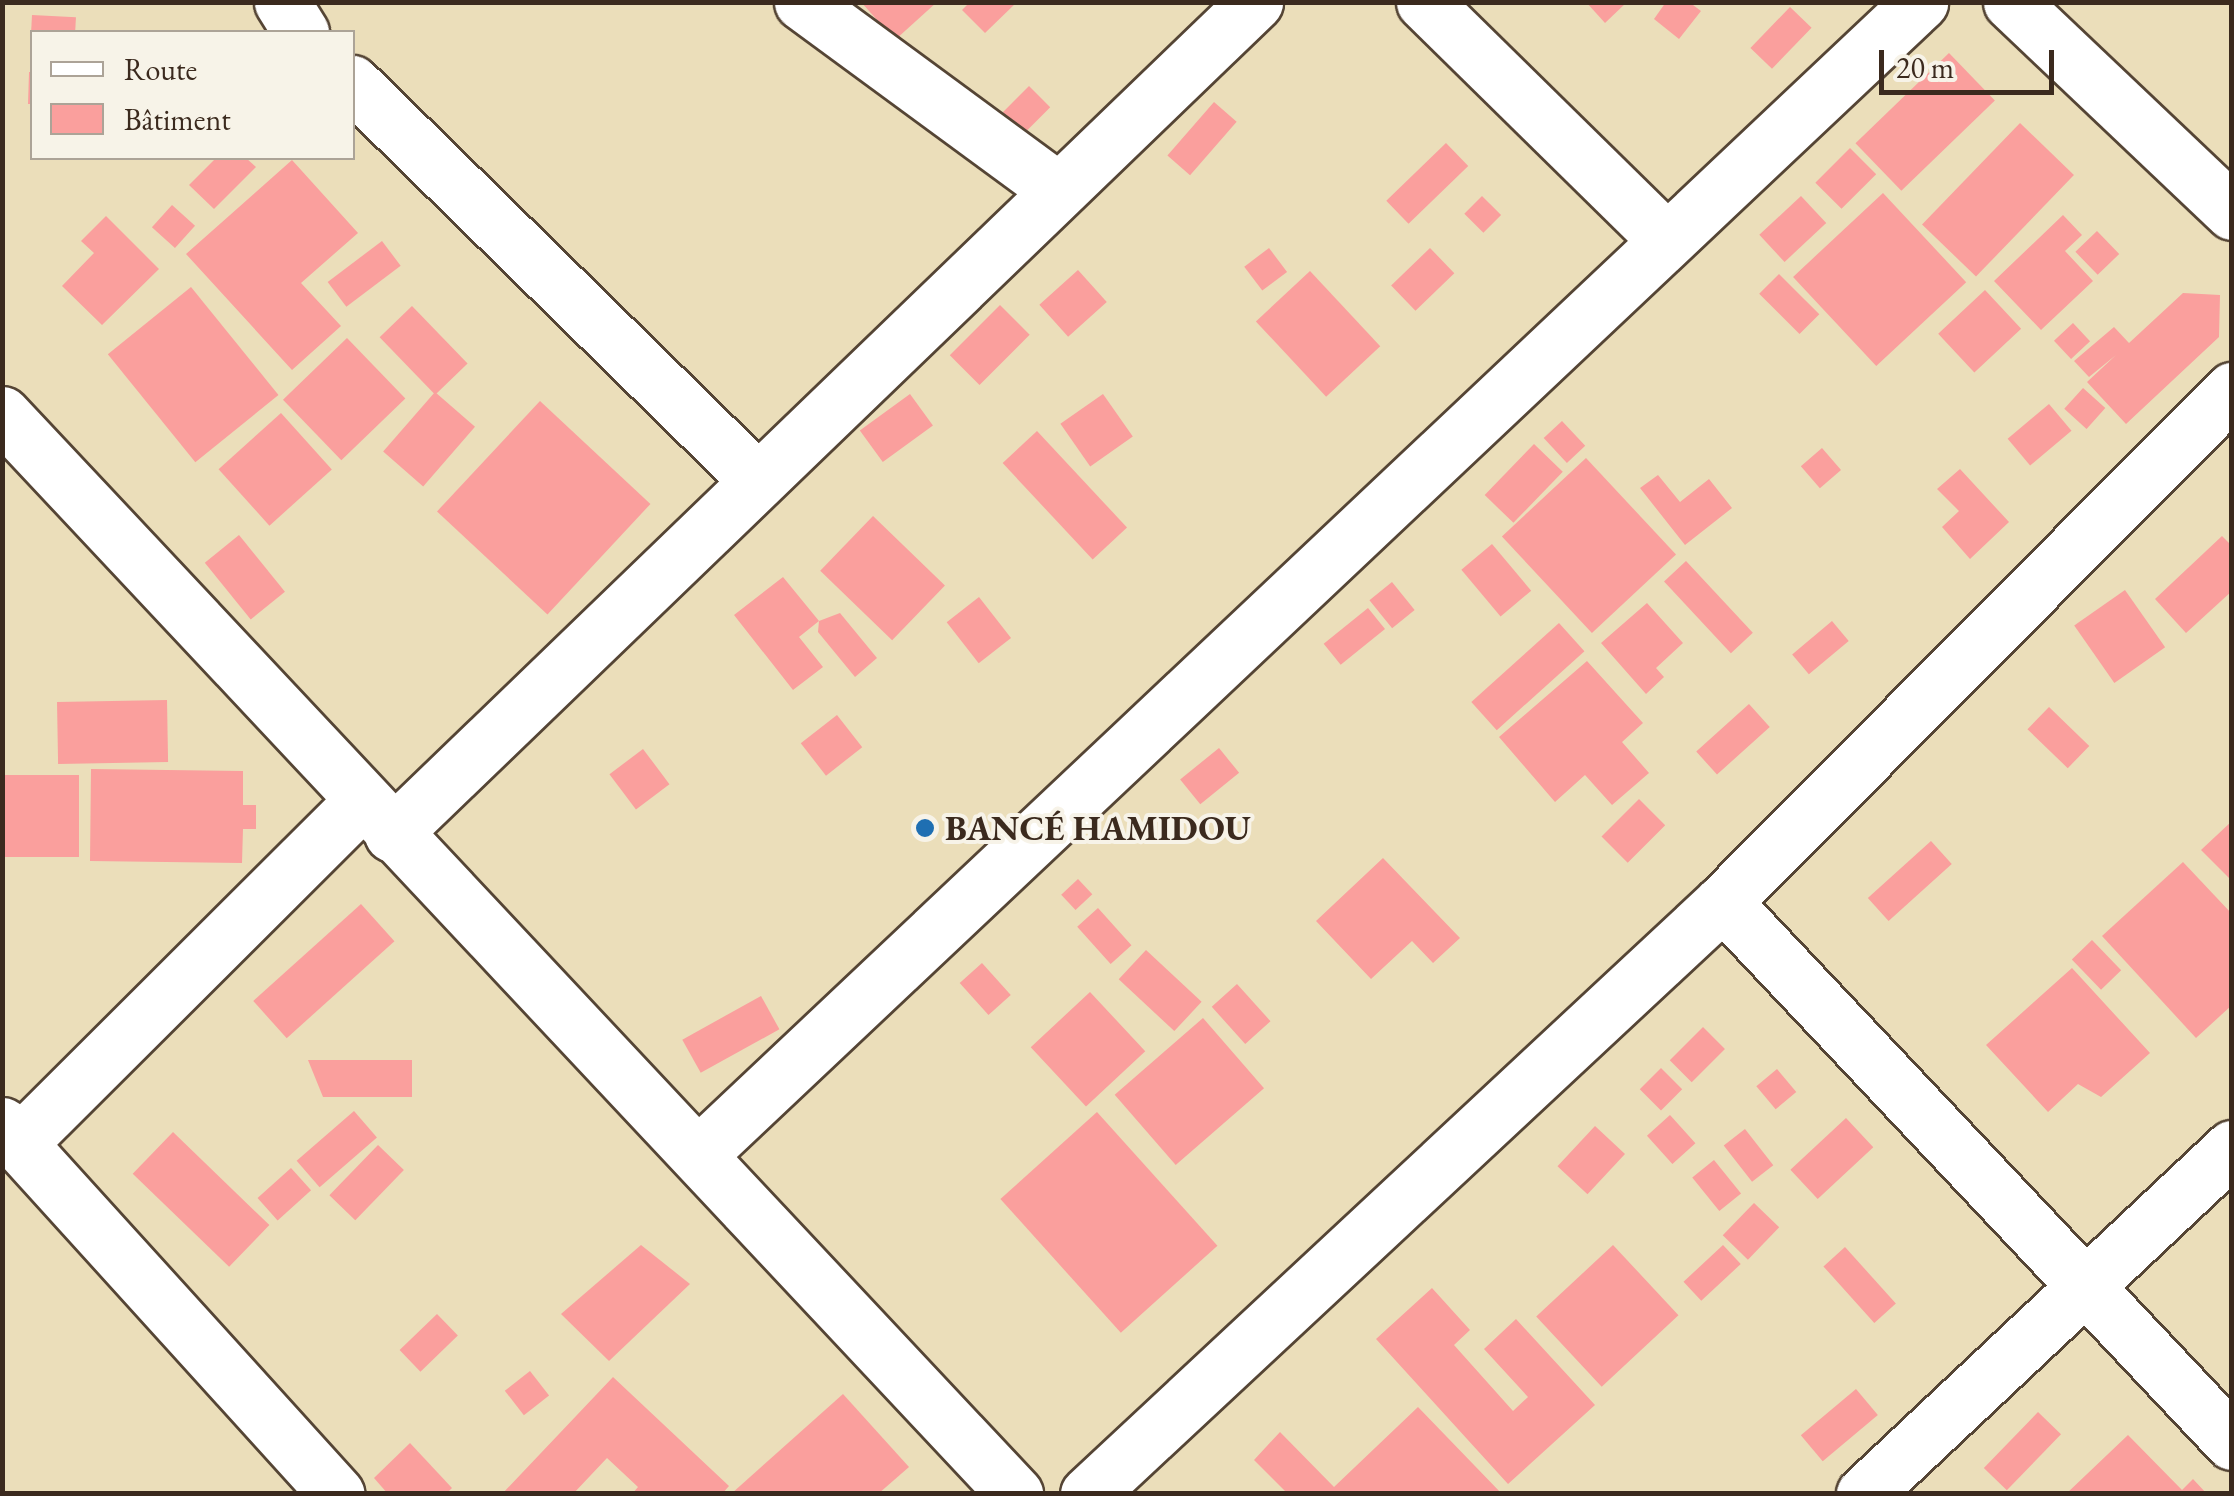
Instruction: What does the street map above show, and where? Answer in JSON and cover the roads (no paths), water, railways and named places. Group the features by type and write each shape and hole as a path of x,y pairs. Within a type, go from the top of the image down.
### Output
{"street":[{"path":"282,2 300,30"},
{"path":"802,2 1058,190"},
{"path":"337,1494 10,1134 376,818 755,478 1254,2"},
{"path":"1424,2 1665,238"},
{"path":"699,1154 1665,238 1920,2"},
{"path":"2011,2 2232,212"},
{"path":"355,86 755,478"},
{"path":"1088,1494 1723,902 2232,390"},
{"path":"14,450 240,664 376,818 699,1154 1015,1494"},
{"path":"1723,902 2232,1442"},
{"path":"1864,1494 2232,1148"}],"place":[{"name":"BANCÉ HAMIDOU","path":"925,828"}]}
